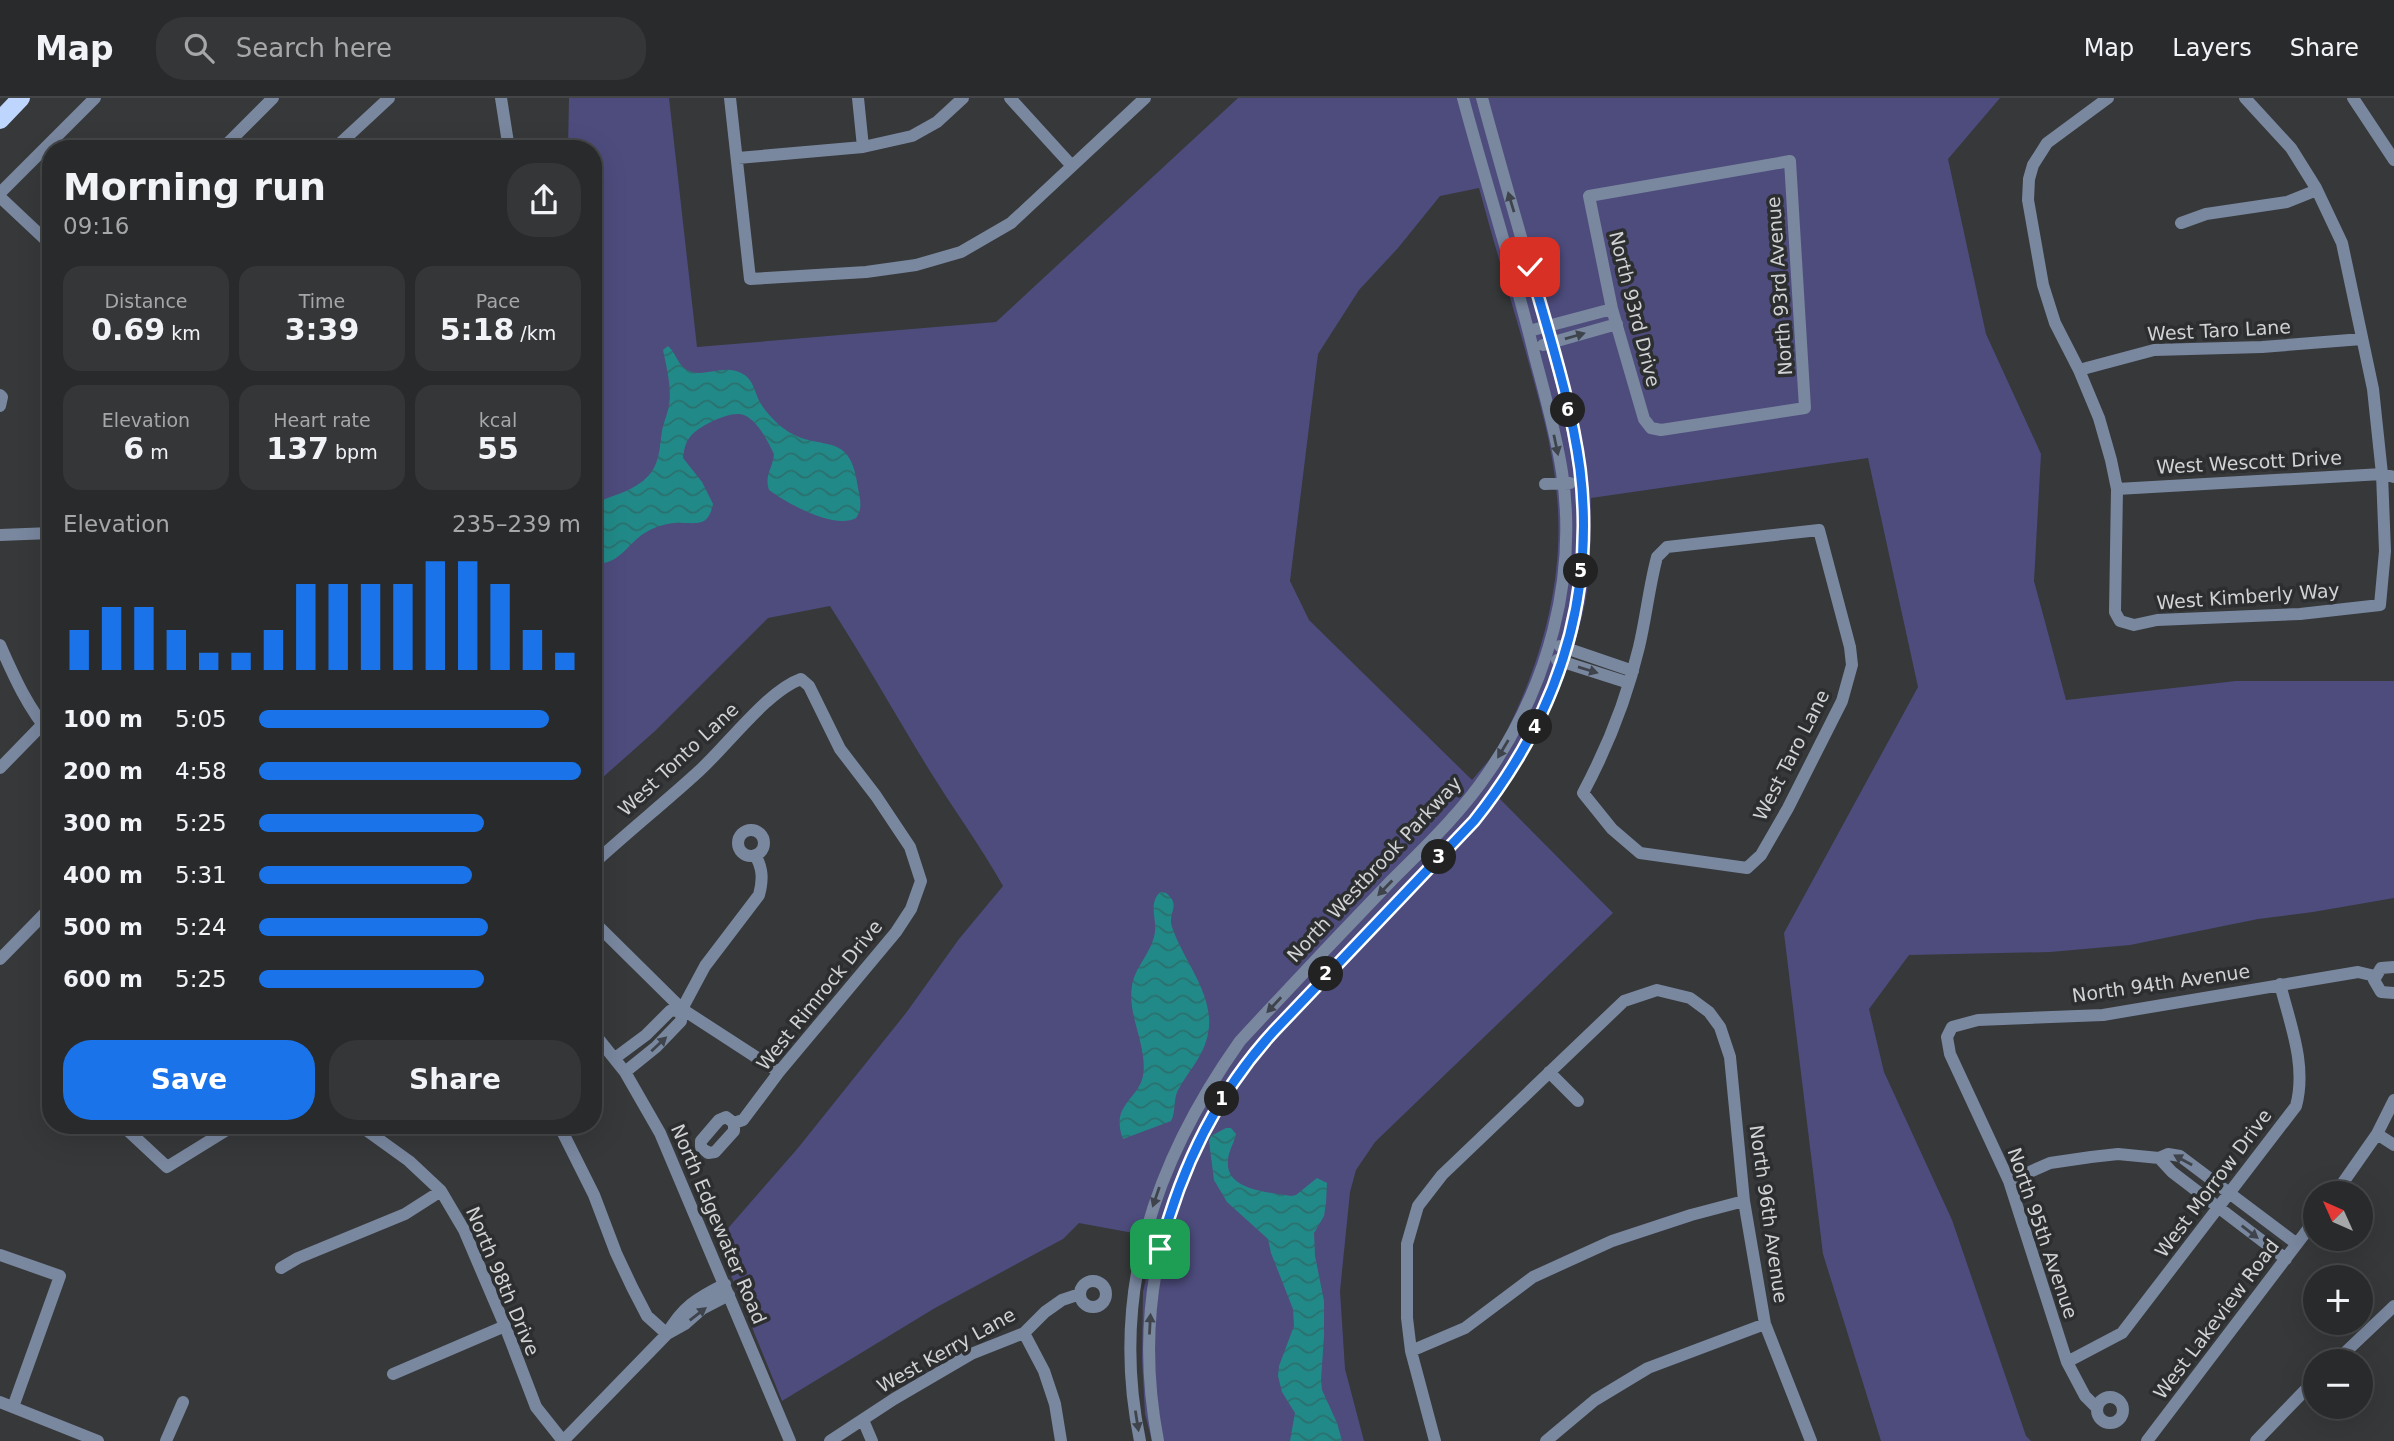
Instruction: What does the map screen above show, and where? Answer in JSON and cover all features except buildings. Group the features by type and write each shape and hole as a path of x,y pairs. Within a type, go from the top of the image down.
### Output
{"main road":[{"path":"0,120 22,98"}],"street":[{"path":"54,140 95,98"},
{"path":"231,140 273,98"},
{"path":"344,140 389,98"},
{"path":"501,98 508,140"},
{"path":"730,98 750,279 866,272 916,264 961,252 1011,223 1145,98"},
{"path":"858,98 863,147"},
{"path":"738,158 863,147 912,136 937,122 962,98"},
{"path":"1010,98 1072,166"},
{"name":"North Westbrook Parkway","path":"1140,1441 1132,1394 1133,1303 1143,1245 1163,1179 1184,1130 1218,1072 1240,1041 1453,817 1488,774 1522,714 1551,643 1563,582 1563,483 1551,417 1529,331 1462,98"},
{"name":"North Westbrook Parkway","path":"1158,1441 1150,1392 1151,1304 1160,1249 1170,1209 1184,1173 1214,1111 1254,1053 1474,821 1502,785 1538,722 1567,648 1580,584 1583,537 1581,482 1569,413 1551,343 1482,98"},
{"path":"2108,98 2053,136 2033,165 2028,200 2043,285 2055,323 2099,418 2117,489"},
{"path":"2245,98 2291,148 2317,190 2342,243 2388,475"},
{"path":"2353,98 2394,160"},
{"path":"42,152 0,195 42,236"},
{"name":"North 93rd Avenue","path":"1589,196 1790,161 1805,408 1661,430 1651,428"},
{"path":"2181,223 2206,214 2287,202 2317,190"},
{"name":"North 93rd Drive","path":"1589,196 1612,309 1644,419 1651,428"},
{"path":"1529,331 1612,309"},
{"path":"1533,348 1617,324"},
{"name":"West Taro Lane","path":"2079,370 2154,350 2262,347 2362,340"},
{"path":"2388,475 2394,466"},
{"name":"West Wescott Drive","path":"2117,489 2388,475"},
{"name":"West Kimberly Way","path":"2117,489 2115,612 2120,621 2134,625 2157,621 2300,614 2380,605 2388,475"},
{"path":"1545,484 1581,482"},
{"name":"West Taro Lane","path":"1819,530 1852,665 1842,701 1788,808 1761,855 1746,868 1640,853 1612,829 1583,793 1597,766 1631,677 1657,557 1667,547 1819,530"},
{"path":"0,535 42,533"},
{"path":"1551,643 1631,677"},
{"path":"0,645 16,682 42,722"},
{"path":"1546,657 1631,677"},
{"name":"West Tonto Lane","path":"602,856 700,770 789,683 801,679 809,686 840,750 876,796 910,847 921,881"},
{"path":"0,768 42,734"},
{"path":"1488,774 1502,785"},
{"path":"625,1072 647,1055 681,1021 682,1009 705,966 759,895 762,884 761,865 755,855"},
{"path":"1417,855 1429,867"},
{"name":"West Rimrock Drive","path":"734,1123 743,1120 779,1072 896,932 911,909 921,881"},
{"path":"0,960 42,916"},
{"path":"602,930 682,1009 779,1072"},
{"path":"1321,955 1333,967"},
{"name":"North 94th Avenue","path":"1952,1027 1978,1020 2103,1015 2358,972 2375,975 2385,966 2394,967"},
{"path":"2375,975 2378,989 2386,994 2394,993"},
{"name":"West Morrow Drive","path":"2067,1362 2122,1333 2296,1106 2301,1089 2298,1055 2280,984"},
{"name":"North 96th Avenue","path":"1549,1072 1625,1001 1657,990 1690,998 1709,1012 1720,1027 1730,1057 1744,1201 1765,1325 1811,1441"},
{"path":"615,1058 646,1035 670,1011 682,1009"},
{"name":"North 95th Avenue","path":"1952,1027 1947,1037 1950,1054 2009,1181 2067,1362 2085,1396 2097,1408"},
{"name":"North Edgewater Road","path":"602,1043 625,1072 660,1133 790,1441"},
{"path":"1435,1441 1411,1351 1407,1318 1407,1244 1418,1206 1442,1175 1549,1072 1577,1101"},
{"path":"2344,1181 2377,1134 2394,1100"},
{"path":"132,1134 167,1167 220,1134"},
{"name":"North 98th Drive","path":"372,1134 409,1161 441,1191 464,1230 536,1407 563,1441"},
{"path":"564,1134 594,1195 616,1253 647,1316 667,1334"},
{"path":"2377,1134 2394,1145"},
{"path":"2009,1181 2050,1163 2118,1154 2159,1158 2168,1154 2180,1156 2297,1244"},
{"path":"2159,1158 2172,1172 2286,1259"},
{"path":"281,1268 298,1258 405,1214 441,1191"},
{"path":"1411,1351 1465,1328 1533,1277 1612,1241 1691,1214 1744,1201"},
{"name":"West Lakeview Road","path":"2147,1441 2303,1236"},
{"path":"0,1255 60,1276 6,1405 98,1441"},
{"path":"563,1441 667,1334 684,1309 704,1294 727,1290"},
{"name":"West Kerry Lane","path":"830,1441 894,1399 971,1354 1024,1333 1054,1306 1080,1294"},
{"path":"2349,1349 2394,1306"},
{"path":"1546,1441 1595,1400 1648,1368 1765,1325"},
{"path":"393,1374 505,1326"},
{"path":"1024,1333 1044,1371 1055,1404 1060,1441"},
{"path":"2256,1441 2303,1392"},
{"path":"166,1441 183,1402"},
{"path":"863,1420 873,1441"}],"shaded area":[{"path":"569,98 669,98 697,347 996,322 1238,98 2000,98 1948,159 1986,334 2041,454 2034,581 2066,700 2236,681 2394,681 2394,898 2258,919 2130,945 2050,952 1909,955 1869,1009 1884,1072 1952,1220 2026,1436 2031,1441 1881,1441 1823,1254 1784,933 1918,687 1868,458 1591,498 1587,588 1575,641 1537,734 1499,798 1613,913 1375,1142 1356,1170 1350,1192 1340,1291 1345,1369 1364,1441 1152,1441 1145,1414 1142,1360 1143,1292 1155,1237 1079,1223 1063,1239 935,1308 782,1401 717,1241 798,1148 1003,886 830,606 768,618 655,731 602,778 602,140 568,140","holes":["1479,188 1544,419 1555,477 1557,560 1547,624 1527,685 1501,742 1472,780 1309,620 1290,581 1318,354 1359,290 1398,248 1440,196"]}],"water":[{"path":"668,346 682,366 691,372 734,370 741,373 751,382 763,407 778,424 792,434 839,448 847,455 854,468 860,500 860,511 856,518 836,521 824,518 798,508 769,490 768,476 774,454 754,422 744,415 731,415 700,428 688,439 684,449 683,458 702,482 713,504 706,520 698,523 673,523 648,531 617,557 602,563 602,500 643,481 656,464 670,396 663,350"},
{"path":"1160,892 1166,893 1173,902 1172,927 1204,995 1209,1023 1207,1038 1198,1059 1178,1090 1171,1121 1123,1139 1120,1128 1122,1110 1140,1084 1144,1065 1132,1008 1132,986 1136,972 1153,940 1154,901"},
{"path":"1231,1128 1236,1134 1228,1158 1229,1171 1241,1184 1261,1191 1291,1196 1317,1178 1327,1183 1324,1216 1314,1233 1315,1256 1324,1301 1321,1380 1322,1390 1342,1441 1290,1441 1295,1413 1282,1392 1278,1376 1294,1326 1293,1309 1268,1239 1227,1202 1214,1180 1209,1141 1211,1136"}],"route":[{"path":"1160,1249 1170,1209 1184,1173 1214,1111 1233,1081 1254,1053 1333,967 1474,821 1502,785 1525,747 1550,694 1567,648 1580,584 1583,537 1581,482 1569,413 1530,267"}]}
